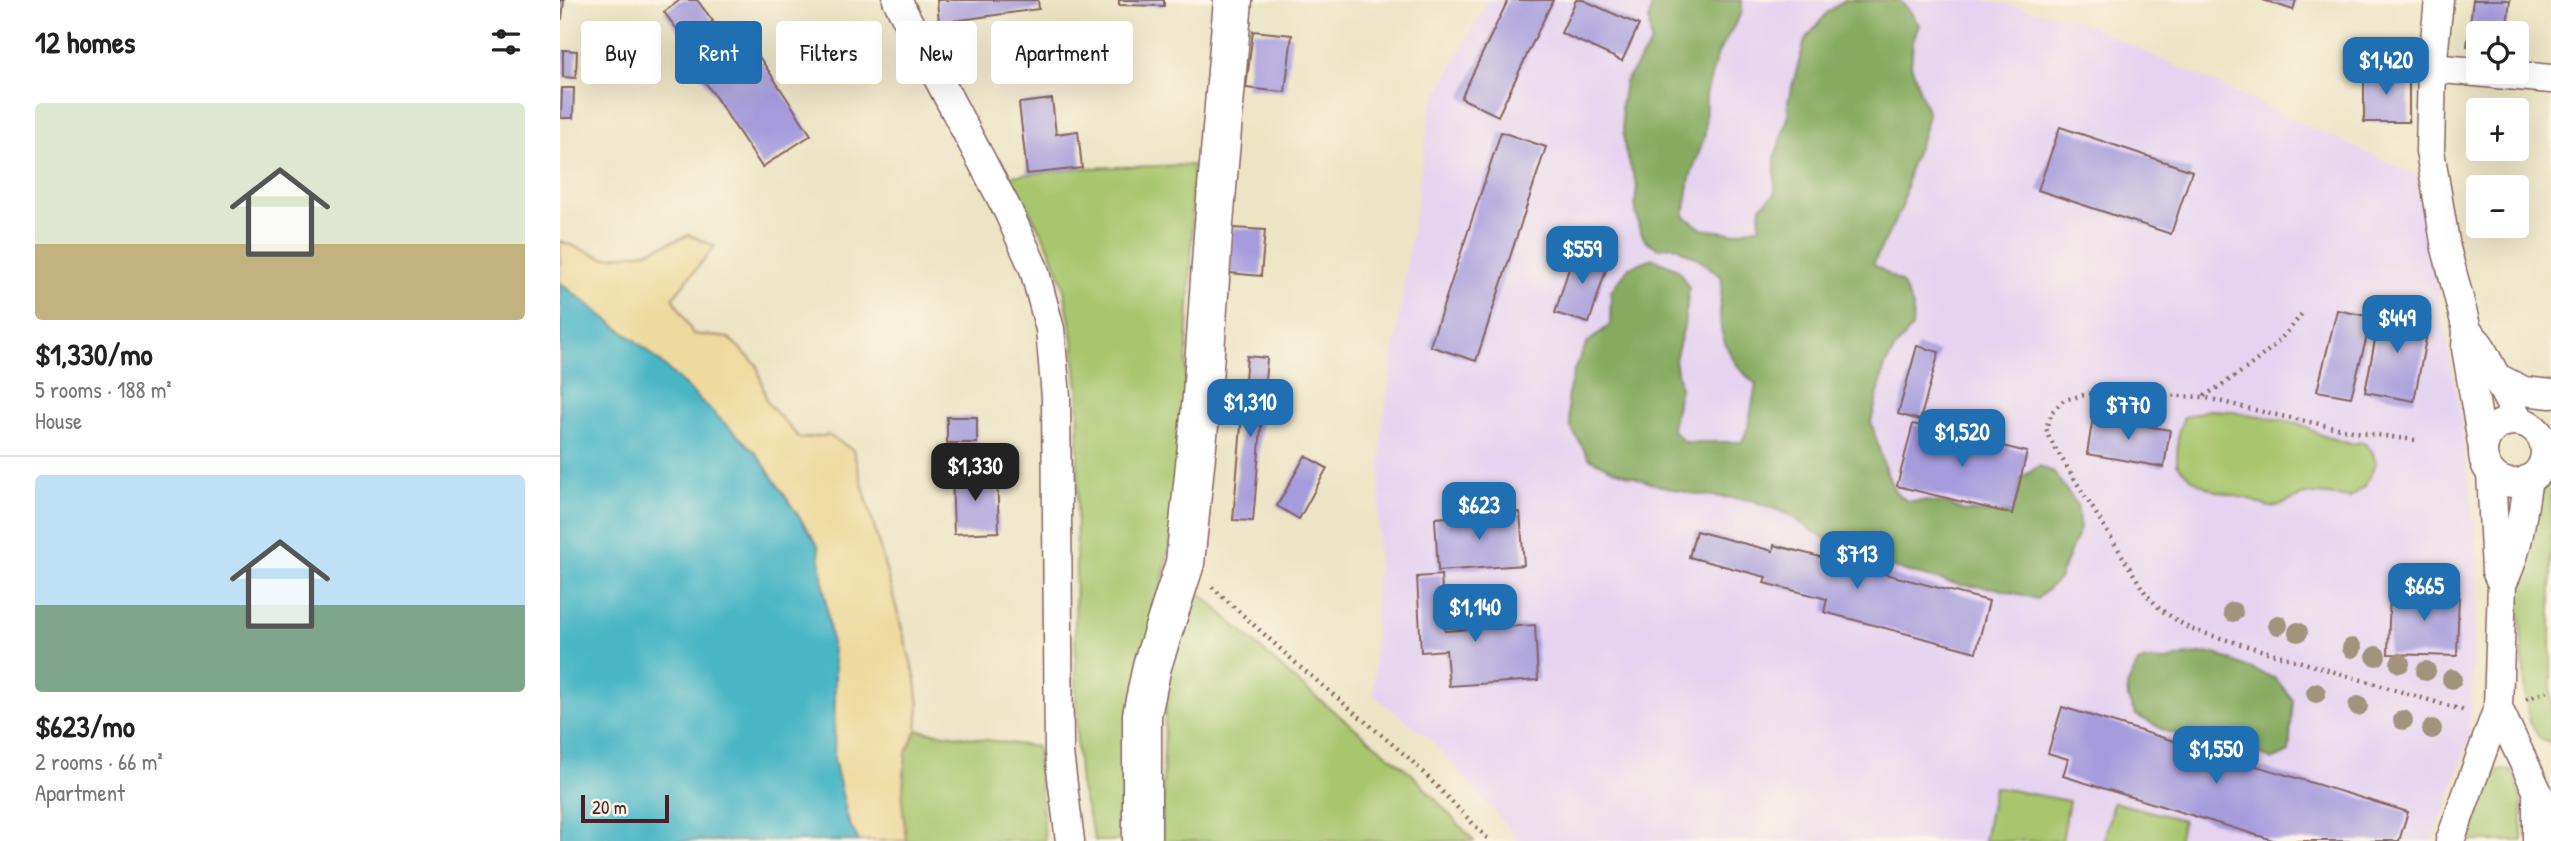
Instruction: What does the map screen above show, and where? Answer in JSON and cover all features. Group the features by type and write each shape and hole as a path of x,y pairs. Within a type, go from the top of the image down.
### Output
{"main road":[{"path":"1142,841 1142,715 1152,666 1185,563 1202,396 1233,0"}],"street":[{"path":"897,0 1008,211 1034,268 1050,329 1056,397 1059,753 1070,841"},
{"path":"2439,0 2432,68 2430,151 2446,248 2467,330 2466,348 2487,461 2508,482 2540,465"},
{"path":"2432,68 2551,79"},
{"path":"2451,841 2498,708 2502,584 2509,571 2544,445 2534,429 2523,422 2494,376 2479,344 2467,330"},
{"path":"2494,376 2524,391 2551,394"},
{"path":"2502,584 2496,571 2485,441 2495,427 2510,421 2523,422 2551,404"},
{"path":"2498,708 2551,820"},
{"path":"2537,790 2537,841"}],"path":[{"path":"2203,397 2266,354 2286,335 2303,312"},
{"path":"2415,440 2362,433 2203,397 2096,392 2064,400 2052,412 2046,428 2049,438 2081,492 2146,594 2161,610 2190,629 2470,712 2498,708"},
{"path":"1185,563 1298,665 1410,759 1490,841"}],"shaded area":[{"path":"1488,0 1983,0 2074,19 2416,175 2460,412 2479,560 2469,737 2445,811 2432,841 1520,841 1430,739 1373,695 1382,429 1431,106"}],"green space":[{"path":"1653,0 1742,0 1742,12 1718,53 1706,94 1705,135 1690,178 1684,216 1702,229 1733,233 1759,227 1761,206 1775,194 1775,157 1789,115 1788,101 1805,40 1827,13 1845,0 1899,0 1919,25 1913,41 1911,65 1928,114 1923,136 1910,166 1902,207 1873,264 1902,283 1913,307 1912,328 1895,348 1885,366 1871,422 1895,492 1907,501 1944,503 1965,511 2011,514 2021,478 2039,466 2053,472 2077,505 2080,528 2059,579 2037,599 1995,588 1960,585 1870,562 1841,550 1788,514 1751,500 1694,494 1660,486 1611,469 1589,458 1571,428 1567,399 1574,370 1587,343 1610,325 1611,291 1629,267 1653,258 1678,269 1689,288 1684,326 1675,360 1680,388 1672,429 1684,442 1742,442 1748,427 1756,385 1734,360 1723,336 1720,316 1722,277 1697,258 1674,246 1658,248 1645,240 1639,228 1635,204 1637,186 1625,150 1621,106 1625,82 1651,43 1649,18"},
{"path":"1193,165 1180,498 1123,763 1121,841 1095,841 1080,785 1077,748 1075,625 1079,399 1073,339 1063,284 1048,245 1010,176 1082,168"},
{"path":"2209,410 2297,423 2323,436 2351,444 2363,442 2372,451 2376,463 2365,486 2350,498 2307,495 2270,507 2219,492 2193,479 2177,464 2178,433 2184,417"},
{"path":"2551,476 2551,743 2541,740 2530,722 2518,587 2537,498"},
{"path":"1192,586 1296,681 1411,773 1474,841 1161,841 1167,662"},
{"path":"2213,653 2276,679 2293,700 2289,752 2272,760 2258,753 2233,750 2168,732 2136,715 2128,699 2127,686 2138,663"},
{"path":"917,730 1037,747 1045,841 906,841 902,801 906,752"},
{"path":"2501,769 2510,770 2518,786 2522,841 2468,841 2491,777"},
{"path":"1994,787 2069,801 2062,841 1984,841"},
{"path":"2113,802 2183,820 2178,841 2104,841"}],"sand":[{"path":"689,235 715,246 673,297 693,334 729,338 757,365 767,402 800,439 828,435 853,450 916,680 919,706 917,730 906,752 902,801 906,841 859,841 849,824 834,760 835,668 818,545 756,453 647,350 560,283 560,241 604,258 646,252"}],"water":[{"path":"560,283 647,350 756,453 818,545 835,668 834,760 849,824 859,841 560,841"}],"building":[{"path":"560,0 564,0 562,19 560,19"},
{"path":"680,0 697,0 713,21 675,21 675,26 664,12"},
{"path":"937,0 1038,0 1039,9 939,21"},
{"path":"1119,0 1164,0 1164,6 1119,5"},
{"path":"1508,0 1553,0 1498,116 1461,98"},
{"path":"1576,0 1583,0 1639,25 1622,61 1561,33"},
{"path":"2263,0 2296,0 2293,10"},
{"path":"2473,0 2510,0 2507,21 2470,21"},
{"path":"1253,31 1292,35 1285,92 1246,88"},
{"path":"563,50 577,51 576,78 563,77"},
{"path":"762,61 811,135 762,167 707,84 762,84"},
{"path":"2364,72 2409,72 2409,122 2364,122"},
{"path":"562,88 574,88 573,118 561,118"},
{"path":"1052,99 1056,134 1078,131 1082,168 1027,174 1019,103"},
{"path":"2060,127 2192,171 2171,234 2038,190"},
{"path":"1501,132 1546,147 1476,361 1430,346"},
{"path":"1233,228 1265,230 1261,276 1229,273"},
{"path":"1575,249 1609,260 1589,323 1555,313"},
{"path":"2381,309 2430,318 2414,401 2365,392"},
{"path":"2337,310 2372,317 2351,397 2317,391"},
{"path":"1917,346 1939,352 1920,420 1898,414"},
{"path":"1247,356 1267,358 1253,521 1233,520"},
{"path":"947,417 977,417 977,443 947,443"},
{"path":"2093,417 2170,430 2164,467 2087,454"},
{"path":"1913,424 2027,452 2012,514 1897,486"},
{"path":"1305,456 1327,468 1299,519 1277,506"},
{"path":"997,472 999,532 954,534 952,474"},
{"path":"1520,512 1524,565 1438,571 1435,518"},
{"path":"1696,531 1773,551 1774,545 1989,601 1976,652 1824,612 1827,599 1764,583 1766,577 1689,557"},
{"path":"1441,575 1445,631 1535,625 1538,680 1449,686 1446,650 1421,652 1417,577"},
{"path":"2390,590 2459,591 2457,656 2388,654"},
{"path":"2062,707 2408,812 2399,841 2276,841 2063,776 2068,759 2048,753"}]}
